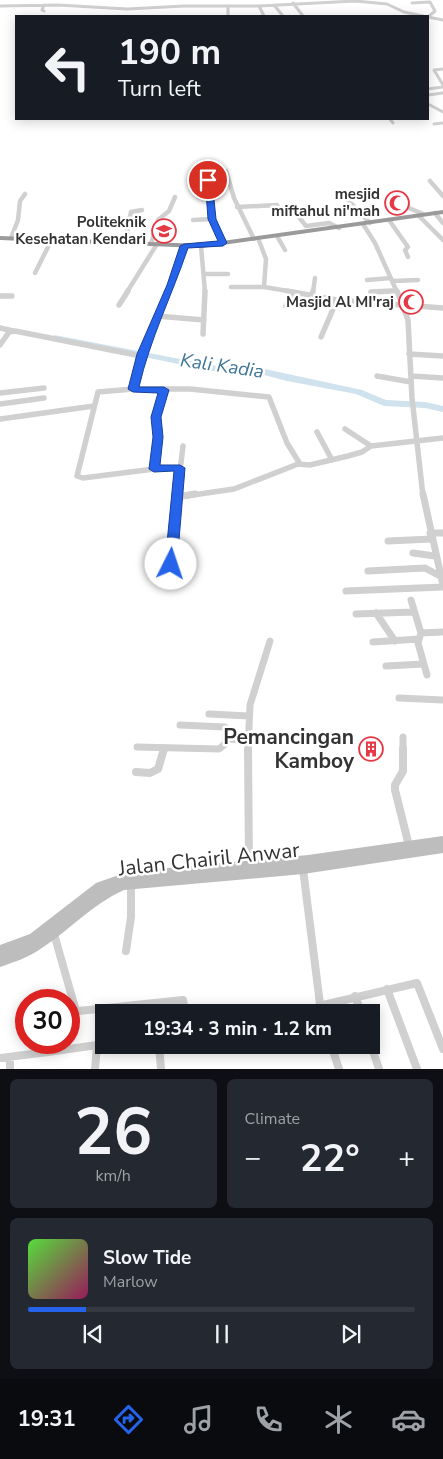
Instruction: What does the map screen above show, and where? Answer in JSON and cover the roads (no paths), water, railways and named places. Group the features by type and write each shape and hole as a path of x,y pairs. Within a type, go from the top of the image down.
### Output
{"highway":[{"path":"0,238 201,246 439,213"}],"main road":[{"name":"Jalan Chairil Anwar","path":"0,961 20,955 54,934 105,893 122,885 224,871 250,865 308,860 443,841"},
{"name":"Jalan Chairil Anwar","path":"0,951 34,938 107,884 130,878 224,871 303,868 443,848"}],"street":[{"path":"36,5 38,0"},
{"path":"0,6 44,5 123,9 184,6 259,6 282,2 359,1 387,4 404,12 418,15"},
{"path":"412,4 430,1 435,11 429,16"},
{"path":"293,3 302,15"},
{"path":"274,4 282,15"},
{"path":"44,5 42,10 44,11"},
{"path":"228,6 228,15"},
{"path":"259,6 264,15"},
{"path":"119,15 123,9"},
{"path":"429,17 443,20"},
{"path":"429,89 443,86 434,70 443,69"},
{"path":"429,94 443,94"},
{"path":"429,105 443,112"},
{"path":"434,124 443,123"},
{"path":"226,171 229,187 237,207 256,238 266,261 263,286"},
{"path":"208,180 212,219 223,243"},
{"path":"430,181 443,196"},
{"path":"11,238 18,220 20,201 25,194"},
{"path":"119,305 154,244 158,220 169,211 175,197"},
{"path":"346,198 367,224 392,279 409,327 412,398 421,487 443,586 346,591"},
{"path":"407,202 409,208 443,240"},
{"path":"237,207 277,205 281,212"},
{"path":"409,208 419,216"},
{"path":"125,243 132,212 142,210"},
{"path":"294,211 306,226 329,223 339,228"},
{"path":"439,213 443,223"},
{"path":"114,219 130,219"},
{"path":"193,220 212,219"},
{"path":"389,220 408,247 405,250 408,257"},
{"path":"277,236 285,250"},
{"path":"35,273 52,239"},
{"path":"133,389 142,353 179,266 184,246"},
{"path":"201,246 205,274 202,334"},
{"path":"205,274 228,274"},
{"path":"312,296 315,278"},
{"path":"367,280 418,280"},
{"path":"231,287 263,286 337,300 443,308"},
{"path":"371,292 396,291"},
{"path":"286,306 294,293"},
{"path":"0,296 12,296"},
{"path":"321,337 337,300"},
{"path":"157,316 204,320"},
{"path":"0,328 142,353"},
{"path":"0,345 9,332 12,331"},
{"path":"409,354 443,356"},
{"path":"377,376 411,379 443,378"},
{"path":"0,393 44,388"},
{"path":"180,468 154,469 78,478 77,474 99,391 133,389 224,391 269,397 287,443 300,464"},
{"path":"154,469 158,437 156,417 164,390"},
{"path":"0,404 44,398"},
{"path":"0,419 94,406"},
{"path":"345,429 370,446"},
{"path":"317,432 332,460"},
{"path":"177,497 237,488 300,464 310,465 360,453 370,446 443,438"},
{"path":"171,564 183,446"},
{"path":"388,541 443,533"},
{"path":"414,552 435,556"},
{"path":"368,570 424,568 440,576"},
{"path":"411,600 420,636 418,643 427,675"},
{"path":"356,614 414,612"},
{"path":"376,613 395,641"},
{"path":"373,642 395,641 443,632"},
{"path":"250,865 247,774 249,716 252,696 270,641"},
{"path":"386,666 424,664"},
{"path":"399,698 443,700"},
{"path":"209,714 249,716"},
{"path":"137,747 220,749 223,747 227,730 225,727 180,725"},
{"path":"403,737 403,771 397,780 395,790 409,846"},
{"path":"226,738 249,740"},
{"path":"136,772 148,774 158,771 164,748"},
{"path":"303,868 319,1004"},
{"path":"126,951 131,917 131,884"},
{"path":"54,934 67,989"},
{"path":"334,1004 356,996 417,983 443,1048"},
{"path":"387,990 417,1069"},
{"path":"356,996 358,1004"},
{"path":"146,1004 183,1000 184,1004"},
{"path":"80,1011 95,1010"},
{"path":"80,1045 95,1044"},
{"path":"10,1069 5,1057 18,1054"},
{"path":"95,1069 98,1054"},
{"path":"160,1054 161,1069"},
{"path":"334,1054 339,1069"},
{"path":"374,1054 379,1069"}],"waterway":[{"name":"Kali Kadia","path":"57,337 217,369 260,371 359,392 384,403 425,405 443,409"}],"place":[{"name":"mesjid miftahul ni'mah","path":"397,203"},
{"name":"Politeknik Kesehatan Kendari","path":"164,231"},
{"name":"Masjid Al MI'raj","path":"411,302"},
{"name":"Pemancingan Kamboy","path":"371,749"}]}
